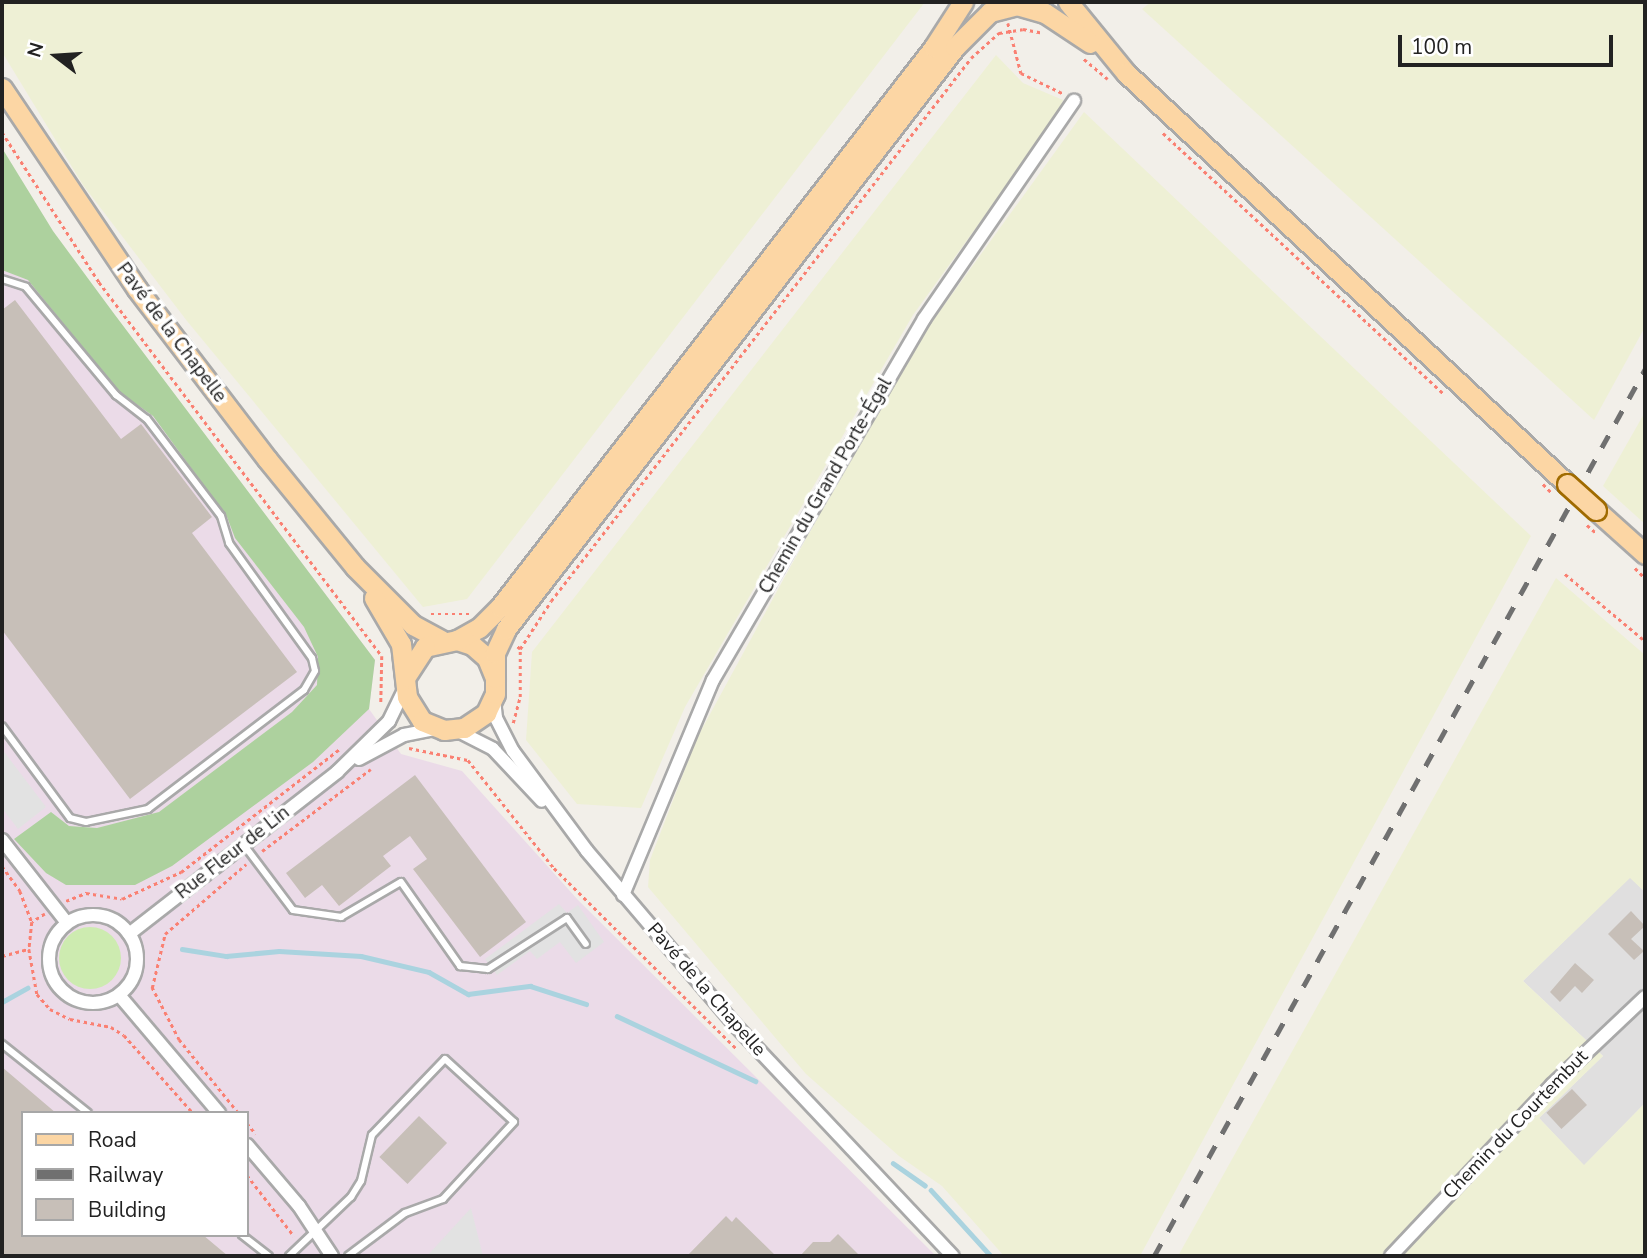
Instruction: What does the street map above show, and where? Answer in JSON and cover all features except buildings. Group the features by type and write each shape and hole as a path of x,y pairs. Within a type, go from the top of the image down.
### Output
{"main road":[{"path":"406,682 418,653 479,628 500,607 945,33 963,2"},
{"path":"1068,2 1118,77"},
{"path":"495,677 497,645 517,614 961,38 981,18 1009,5 1055,18 1645,554"},
{"name":"Pavé de la Chapelle","path":"2,88 137,289 355,567 413,625 480,651 495,677 494,699"},
{"name":"Pavé de la Chapelle","path":"355,567 401,644 406,682 416,714 447,730"},
{"path":"447,730 478,721 494,699"}],"street":[{"name":"Chemin du Grand Porte-Égal","path":"623,895 691,725 720,669 924,319 1074,101"},
{"name":"Rue Fleur de Lin","path":"129,934 337,772 392,717 406,682"},
{"name":"Pavé de la Chapelle","path":"494,699 496,718 513,751 623,895 736,1026 953,1256"},
{"name":"Rue Fleur de Lin","path":"337,772 404,735 447,730"},
{"path":"447,730 474,736 493,749 587,851"},
{"path":"2,840 67,923"},
{"path":"94,915 119,924 129,934 137,960 128,986 119,995 89,1003 75,1000 57,985 49,964 50,948 67,923 94,915"},
{"path":"119,995 217,1111"},
{"name":"Chemin du Courtembut","path":"1391,1256 1552,1085 1645,997"},
{"path":"248,1146 318,1231 332,1256"}],"lane":[{"path":"2,279 26,287 116,395 147,419 221,516 229,543 312,658 314,671 304,690 148,809 86,822 70,818 2,726"},
{"path":"244,845 293,911 341,917 401,883 460,966 474,970 488,969 567,918 586,944"},
{"path":"2,1044 86,1111"},
{"path":"289,1256 318,1231 361,1181 372,1135 445,1059 514,1122 443,1199 394,1219 348,1256"},
{"path":"245,1237 269,1256"}],"path":[{"path":"1009,5 1021,73 1074,101"},
{"path":"520,649 559,590 971,58 999,33 1012,30 1049,36"},
{"path":"1075,52 1118,77"},
{"path":"1157,127 1451,400"},
{"path":"2,132 93,273 383,656"},
{"path":"1533,474 1543,484"},
{"path":"1565,573 1645,641"},
{"path":"511,726 518,713"},
{"path":"468,760 554,868 738,1049"},
{"path":"236,1111 179,1041 152,988 165,934 254,858 373,767"},
{"path":"2,866 20,891 32,922"},
{"path":"2,956 29,949"},
{"path":"248,1176 302,1246"}],"shaded area":[{"path":"2,166 375,660 369,709 401,754 462,771 578,900 936,1256 2,1256"},
{"path":"2,749 46,807 18,829 2,808"},
{"path":"1630,877 1645,892 1645,1103 1584,1166 1539,1118 1603,1056 1523,981"},
{"path":"559,904 567,913 578,905 604,942 576,963 560,942 537,959 530,951 497,975 485,959"},
{"path":"471,1208 483,1256 427,1256"}],"green space":[{"path":"2,2 925,2 467,599 423,607 187,321 83,185 2,52"},
{"path":"1151,2 1645,2 1645,327 1594,420 1142,9"},
{"path":"996,55 1023,83 1063,100 1059,113 913,315 685,707 641,808 577,804 526,740 532,652"},
{"path":"1084,112 1531,536 1140,1256 1004,1256 942,1186 899,1156 806,1074 648,887 650,860 697,738 836,483 929,326"},
{"path":"2,148 53,231 375,660 369,709 313,762 172,866 135,885 66,885 46,873 14,839 51,812 69,826 97,828 159,812 292,712 317,685 318,657 304,627 235,538 227,517 153,416 118,391 28,280 2,270"},
{"path":"1645,412 1645,524 1603,486"},
{"path":"1556,578 1645,655 1645,892 1630,878 1523,981 1603,1056 1539,1118 1584,1165 1645,1103 1645,1256 1178,1256"},
{"path":"90,927 112,936 121,958 112,980 90,989 68,980 59,958 68,936"}],"waterway":[{"path":"182,949 226,956 279,951 361,956 429,972 468,994 530,986 586,1004"},
{"path":"2,1002 27,988"},
{"path":"617,1016 755,1081"},
{"path":"893,1163 925,1185"},
{"path":"931,1190 991,1256"}],"railway":[{"path":"1154,1256 1645,369"}]}
